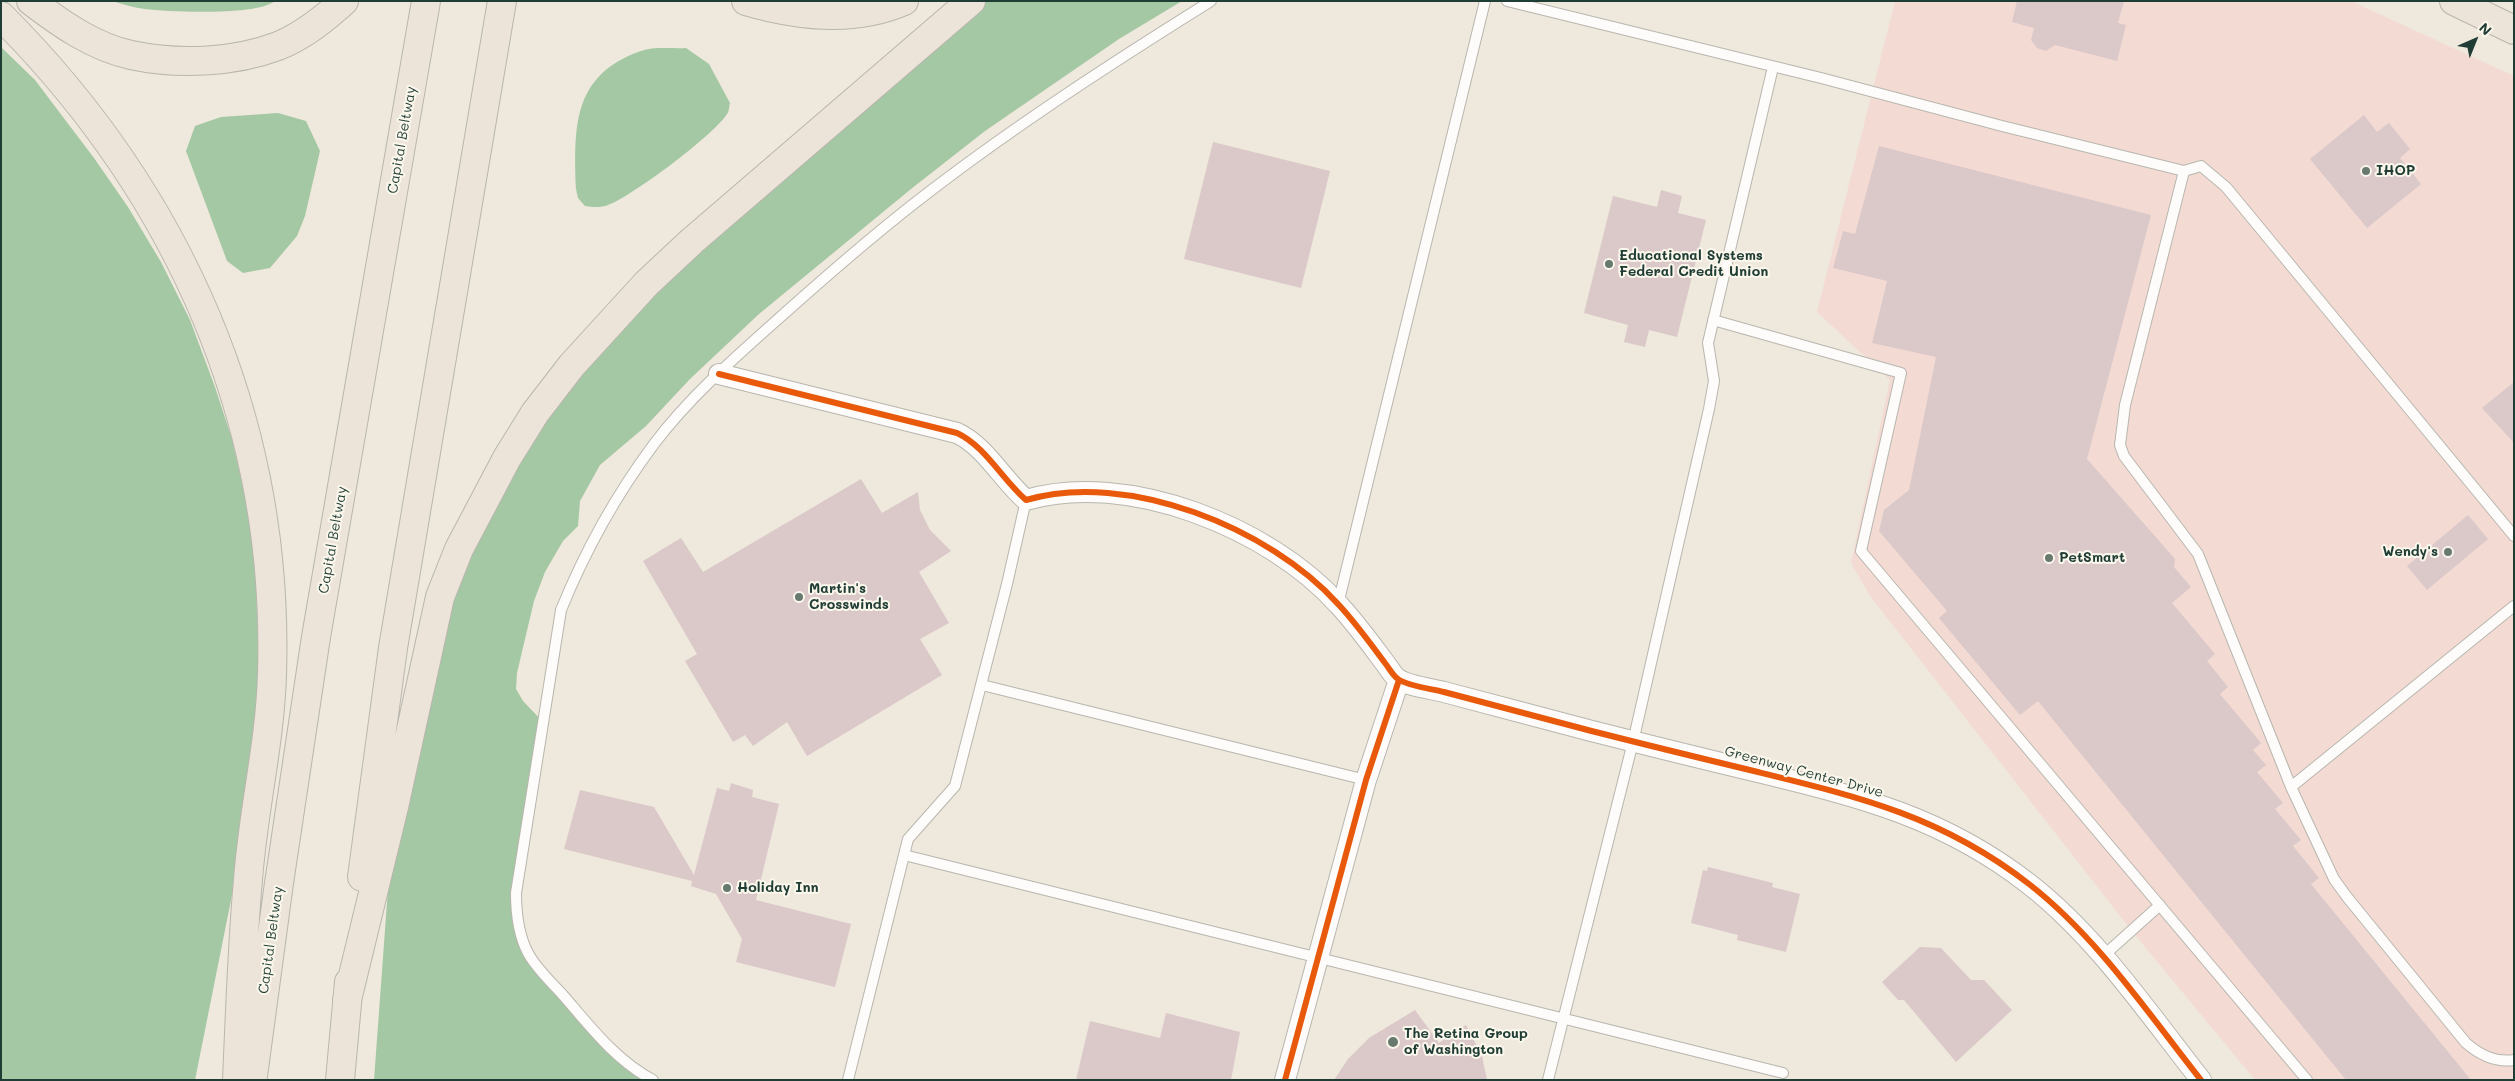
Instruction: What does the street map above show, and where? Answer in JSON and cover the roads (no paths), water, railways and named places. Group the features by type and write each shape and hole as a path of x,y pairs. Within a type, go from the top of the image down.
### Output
{"highway":[{"path":"31,1 58,22 91,40 131,55 206,60 246,55 278,46 306,32 344,1"},
{"name":"Capital Beltway","path":"253,1080 279,883 316,637 426,1"},
{"path":"340,1080 347,1000 368,822 393,648 502,1"},
{"path":"746,1 792,13 846,15 904,1"},
{"path":"347,1000 394,807 440,597 459,549 511,451 535,413 572,365 646,284 692,241 971,1"},
{"path":"2454,1 2514,30"},
{"path":"1,16 74,95 111,143 146,197 176,250 204,309 231,382 247,437 267,549 271,610 272,676 248,878 236,1080"}],"street":[{"path":"719,374 957,433 976,446 1007,482 1026,500 1050,493 1114,494 1143,498 1229,525 1267,545 1316,582 1338,604 1399,680 1366,780 1285,1080"},
{"name":"Greenway Center Drive","path":"1399,680 1633,742 1840,792 1884,805 1961,838 2030,885 2057,908 2102,957 2201,1080"}],"lane":[{"path":"653,1080 616,1054 538,968 522,938 516,911 516,894 561,610 577,572 626,485 656,443 719,374 811,290 927,194 999,140 1211,1"},
{"path":"1338,604 1485,1"},
{"path":"1507,1 2184,171 2201,166 2226,187 2514,536"},
{"path":"1548,1080 1633,742 1714,381 1708,343 1773,67"},
{"path":"2184,171 2125,405 2120,445 2130,465 2198,554 2291,787 2334,879 2347,898 2466,1043 2486,1056 2505,1061 2514,1060"},
{"path":"1713,320 1900,373 1861,551 2307,1080"},
{"path":"848,1080 908,840 955,786 982,685 1026,500"},
{"path":"2291,787 2514,606"},
{"path":"982,685 1366,780"},
{"path":"904,855 1783,1072"},
{"path":"2102,957 2160,905"}],"place":[{"name":"IHOP","path":"2366,171"},
{"name":"Educational Systems Federal Credit Union","path":"1609,264"},
{"name":"Wendy's","path":"2448,552"},
{"name":"PetSmart","path":"2049,558"},
{"name":"Martin's Crosswinds","path":"799,597"},
{"name":"Holiday Inn","path":"727,888"},
{"name":"The Retina Group of Washington","path":"1393,1042"}]}
